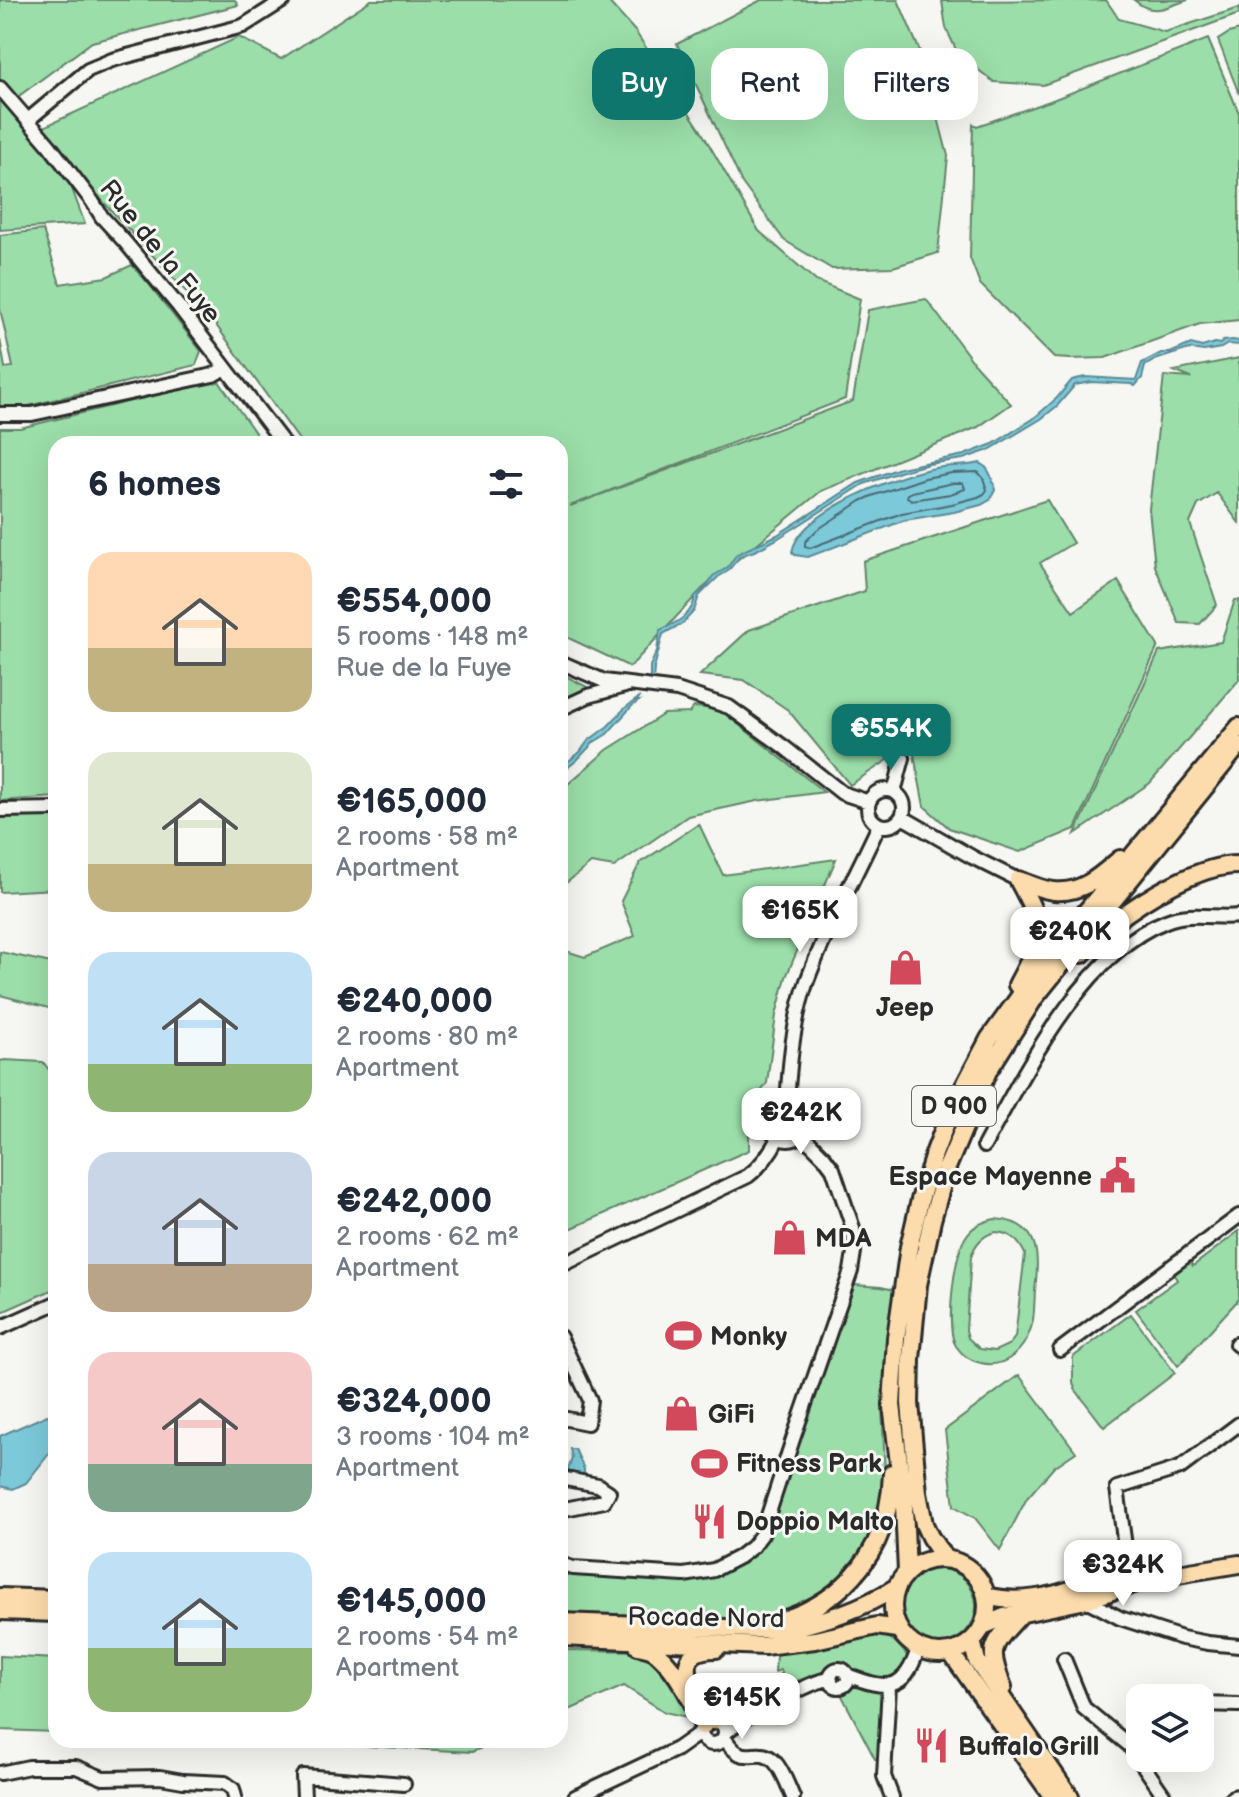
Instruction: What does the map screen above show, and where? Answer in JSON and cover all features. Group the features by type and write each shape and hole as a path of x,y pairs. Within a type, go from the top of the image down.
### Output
{"main road":[{"name":"D 900","path":"907,1572 904,1505 892,1405 901,1296 920,1200 949,1115 989,1039 1046,960 1239,727"},
{"name":"D 900","path":"945,1559 924,1524 910,1403 918,1285 946,1170 988,1071 1035,997 1239,745"},
{"path":"1018,880 1054,891 1076,890 1096,879 1156,828"},
{"path":"980,1090 1082,954 1112,924 1183,878 1228,865 1239,865"},
{"path":"989,1039 1031,958 1038,937 1034,908 1018,880"},
{"name":"Rocade Nord","path":"735,1629 772,1624 799,1615 822,1603 860,1569 882,1531 890,1503 892,1405"},
{"path":"931,1559 945,1559 972,1571 981,1582 986,1596 986,1616 983,1626 966,1646 951,1653 939,1654 918,1649 906,1640 897,1629 892,1602 895,1588 907,1572 931,1559"},
{"path":"983,1626 1082,1594 1142,1562 1148,1572"},
{"path":"986,1596 1010,1599 1113,1591 1148,1572 1174,1575 1239,1564"},
{"name":"Rocade Nord","path":"568,1622 779,1630 809,1625 843,1614 879,1599 895,1588"},
{"path":"0,1597 48,1599"},
{"path":"0,1611 48,1613"},
{"path":"1016,1718 993,1658 1001,1636 1022,1614"},
{"name":"Rocade Nord","path":"568,1637 764,1646 815,1640 877,1626 897,1629"},
{"path":"614,1640 650,1648 658,1653 713,1732"},
{"path":"972,1641 977,1661 1070,1797"},
{"path":"713,1732 687,1672 687,1664 705,1649 740,1650 764,1646"},
{"path":"951,1653 1053,1797"}],"street":[{"path":"28,120 88,70 112,60 243,26 284,0"},
{"name":"Rue de la Fuye","path":"0,88 102,217 179,307 278,436"},
{"path":"0,414 32,414 213,375 225,368"},
{"path":"568,665 604,681 677,690 729,707 842,793 869,802"},
{"path":"568,705 588,696 632,684"},
{"path":"894,792 903,758"},
{"path":"883,791 894,792 902,800 902,817 889,826 879,825 871,818 869,802 883,791"},
{"path":"0,810 48,809"},
{"path":"902,817 1018,880"},
{"path":"787,1102 789,1056 807,982 879,825"},
{"path":"984,1146 1045,1038 1092,976 1127,943 1166,921 1185,916 1239,916"},
{"path":"787,1102 798,1104 805,1113 807,1124 802,1135 791,1141 778,1138 770,1129 769,1117 775,1106 787,1102"},
{"path":"568,1566 684,1575 714,1570 739,1557 762,1534 851,1271 854,1252 853,1228 832,1165 802,1135"},
{"path":"568,1262 748,1176 769,1156 778,1138"},
{"path":"1060,1350 1239,1216"},
{"path":"0,1328 48,1307"},
{"path":"568,1354 590,1400 587,1423 568,1419"},
{"path":"1128,1568 1117,1488 1180,1468 1239,1424"},
{"path":"568,1479 598,1485 609,1492 604,1501 568,1508"},
{"path":"1113,1591 1113,1613"},
{"path":"1082,1594 1120,1618 1182,1638 1239,1646"},
{"path":"575,1797 822,1680 831,1679 836,1686 841,1686 847,1681 847,1675 889,1686 905,1676 912,1667 918,1649"},
{"path":"1064,1659 1084,1708 1126,1736"},
{"path":"889,1686 884,1776 892,1797"},
{"path":"1214,1704 1239,1705"},
{"path":"713,1732 732,1759 762,1755 775,1762 793,1797"},
{"path":"0,1773 29,1767 76,1767 103,1778 160,1777 225,1783 233,1789 235,1797"},
{"path":"1151,1772 1165,1797"},
{"path":"304,1797 303,1776 404,1784"},
{"path":"1233,1797 1239,1796"}],"green space":[{"path":"0,0 235,0 238,5 92,42 12,101 0,85"},
{"path":"371,0 607,0 646,48 592,48 592,120 694,120 759,231 816,281 860,299 845,399 570,506 853,401 868,310 926,299 977,367 1011,404 978,427 821,491 702,589 630,667 568,638 568,436 296,436 213,321 37,130 239,37 281,59"},
{"path":"761,0 898,0 919,48 844,48 844,120 939,120 948,156 938,253 893,267 832,269 784,240 742,183 713,120 828,120 828,48 711,48 711,117 695,82 695,48 679,48 677,44"},
{"path":"1106,0 1119,19 1165,32 1239,8 1239,14 1043,85 994,82 978,70 978,48 955,48 946,28 942,1"},
{"path":"1134,0 1188,0 1154,9"},
{"path":"1239,30 1239,94 1218,40"},
{"path":"1208,39 1239,113 1239,320 1200,324 1105,358 1054,358 980,284 970,258 973,124 977,126 1050,101"},
{"path":"0,100 62,162 85,224 0,230"},
{"path":"43,230 60,284 106,277 132,265 201,351 196,365 24,407 0,407 0,339 5,368 13,367 0,309 0,235"},
{"path":"1239,358 1239,523 1217,493 1198,505 1190,523 1217,605 1200,624 1179,623 1155,566 1149,509 1164,376 1191,378 1174,371"},
{"path":"218,380 257,436 48,436 48,798 0,801 0,428 20,428"},
{"path":"1047,500 1073,543 1040,563 1073,612 1118,581 1158,646 1075,829 1020,852 949,828 924,806 912,744 850,785 788,710 744,680 700,675 749,630 865,591 863,561"},
{"path":"1235,600 1239,600 1239,680 1150,783 1075,834 1159,652 1221,642"},
{"path":"568,677 591,689 568,696"},
{"path":"694,707 719,709 824,792 757,801 688,816 614,867 591,863 568,882 568,784 607,750 664,714 689,713"},
{"path":"0,813 48,816 48,889 0,892"},
{"path":"699,824 723,875 836,859 786,977 776,1015 767,1083 749,1109 749,1150 570,1229 568,952 585,957 635,936 621,901 640,863"},
{"path":"0,952 48,962 48,1008 0,995"},
{"path":"0,1061 43,1062 48,1069 48,1292 0,1313"},
{"path":"995,1219 1010,1221 1029,1234 1034,1243 1037,1265 1033,1319 1028,1336 1013,1356 990,1364 970,1359 956,1346 951,1309 954,1275 965,1238 978,1225","holes":["996,1232 1014,1238 1025,1254 1015,1337 1010,1344 995,1351 980,1349 968,1338 966,1330 971,1257 977,1244"]},
{"path":"1239,1231 1239,1299 1178,1366 1136,1310 1177,1280 1172,1271 1188,1259 1193,1266"},
{"path":"854,1285 894,1290 882,1406 885,1471 881,1503 869,1541 836,1581 808,1603 780,1613 737,1619 568,1613 568,1571 692,1580 722,1571 754,1551 779,1496"},
{"path":"1131,1314 1175,1373 1104,1427 1075,1389 1073,1357"},
{"path":"1019,1375 1076,1452 1054,1467 1027,1498 1000,1550 975,1518 954,1506 945,1430"},
{"path":"939,1569 953,1572 965,1580 973,1592 976,1606 973,1620 965,1632 953,1640 939,1643 925,1640 913,1632 905,1620 902,1606 905,1592 913,1580 925,1572"},
{"path":"865,1633 886,1636 909,1658 900,1675 886,1682 855,1675 838,1666 781,1687 776,1679 782,1673 780,1670 775,1672 776,1654 803,1651"},
{"path":"568,1650 648,1651 685,1694 691,1718 665,1712 624,1686 568,1710"},
{"path":"0,1656 48,1659 48,1732 0,1730"},
{"path":"853,1680 884,1690 881,1760 875,1759 841,1694 848,1691"},
{"path":"400,1748 482,1748 472,1752"}],"water":[{"path":"1239,341 1239,345 1228,344 1204,351 1189,349 1155,360 1145,366 1142,378 1135,386 1091,382 1075,385 1041,419 989,450 963,459 906,470 864,484 777,539 740,556 699,596 694,611 683,623 663,634 653,681 650,681 650,666 657,651 660,630 688,613 695,596 713,576 727,568 737,554 777,535 858,483 900,468 964,455 993,444 1033,419 1072,380 1085,377 1136,380 1142,363 1161,353 1170,353 1191,344 1202,347"},
{"path":"980,463 992,478 995,490 990,500 981,505 905,520 808,557 792,552 798,538 811,524 850,498 914,473"},
{"path":"640,697 607,734 568,767 568,762"},
{"path":"48,1415 48,1455 26,1483 13,1489 0,1486 0,1436"},
{"path":"570,1449 575,1449 584,1469 584,1477 570,1476"}],"place":[{"name":"Jeep","path":"905,968"},
{"name":"Espace Mayenne","path":"1118,1176"},
{"name":"MDA","path":"789,1238"},
{"name":"Monky","path":"684,1336"},
{"name":"GiFi","path":"682,1414"},
{"name":"Fitness Park","path":"710,1463"},
{"name":"Doppio Malto","path":"710,1521"},
{"name":"Buffalo Grill","path":"932,1746"}]}
